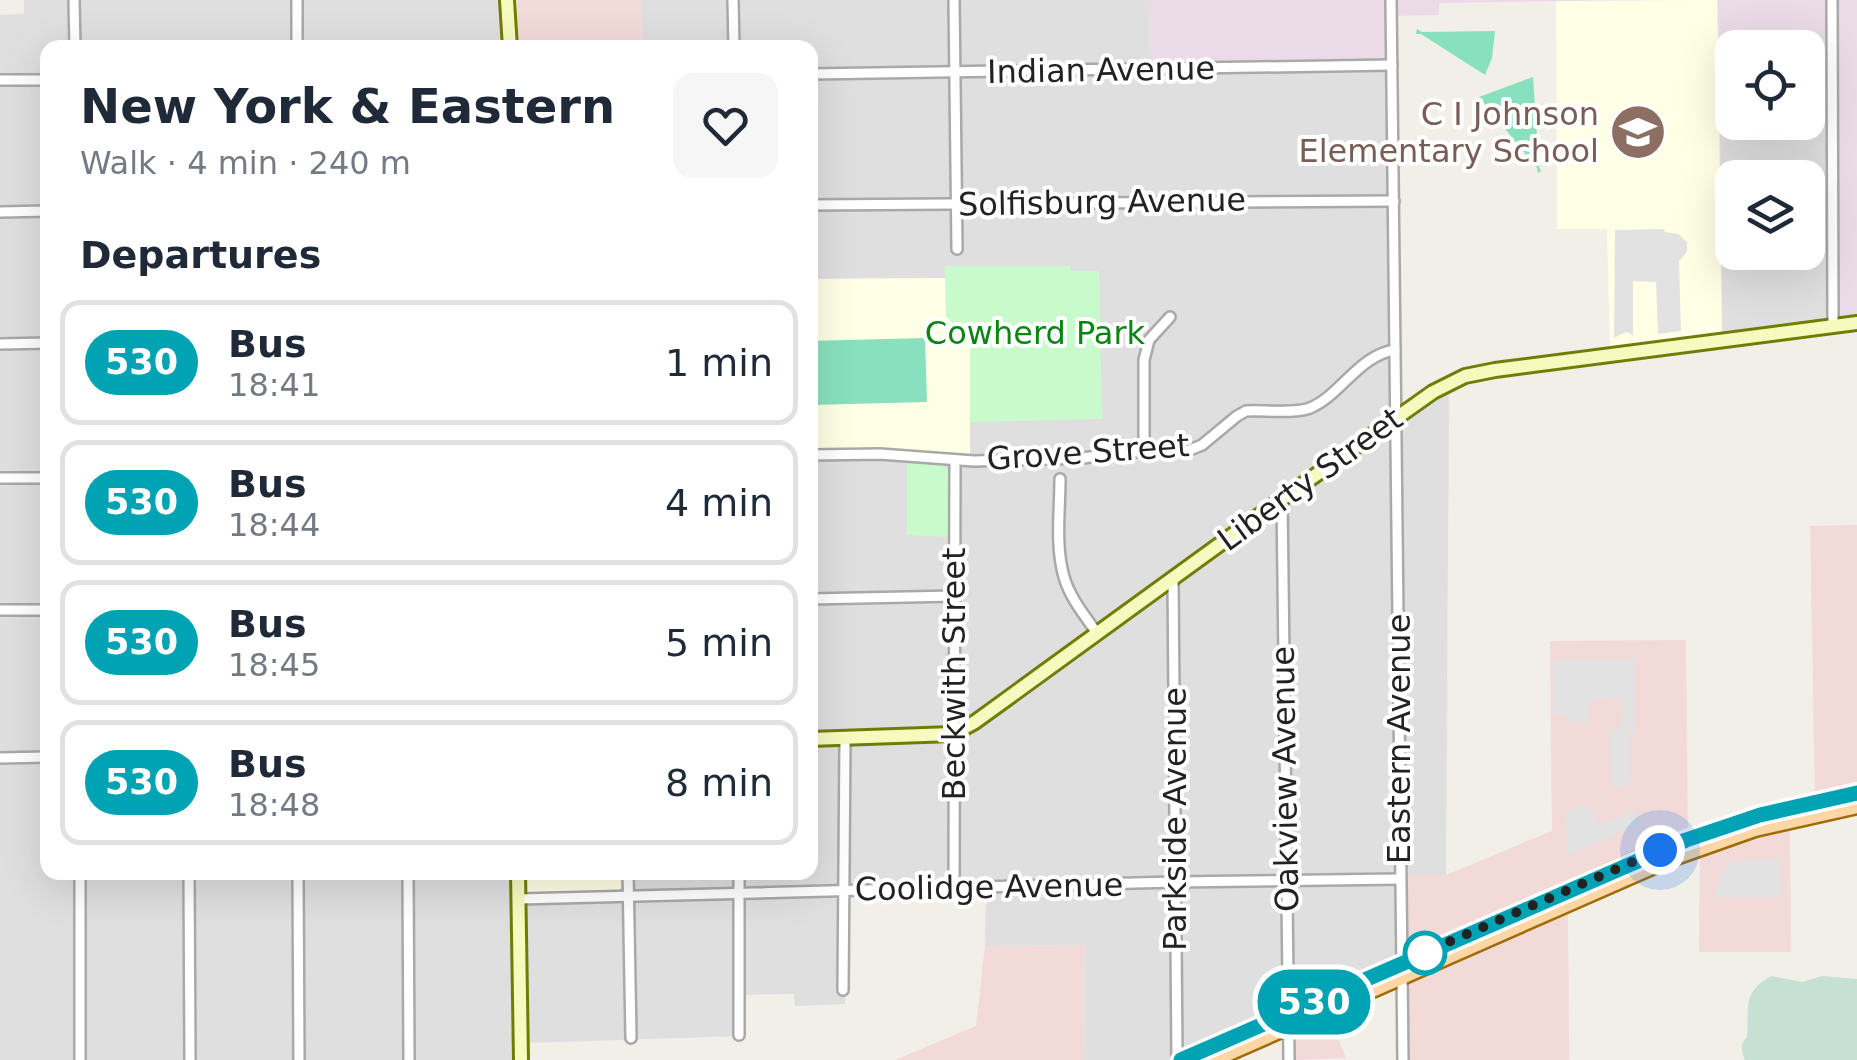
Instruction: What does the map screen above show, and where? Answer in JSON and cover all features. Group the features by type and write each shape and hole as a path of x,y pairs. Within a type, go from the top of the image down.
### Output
{"main road":[{"path":"1179,1060 1288,1020 1686,840 1760,815 1857,793"},
{"path":"1402,970 1670,859 1755,829 1857,806"},
{"path":"1213,1060 1288,1020"}],"street":[{"path":"74,0 75,40"},
{"path":"297,0 297,40"},
{"path":"507,0 510,40"},
{"path":"733,0 734,40"},
{"path":"954,0 957,249"},
{"name":"Eastern Avenue","path":"1391,0 1403,1060"},
{"path":"1832,0 1833,326"},
{"name":"Indian Avenue","path":"818,74 1392,65"},
{"path":"0,80 40,80"},
{"name":"Solfisburg Avenue","path":"818,205 1394,201"},
{"path":"0,212 40,211"},
{"path":"1144,452 1144,360 1148,340 1170,317"},
{"name":"Liberty Street","path":"818,739 953,734 990,712 1282,498 1443,386 1477,373 1857,322"},
{"path":"0,344 40,343"},
{"name":"Grove Street","path":"818,455 880,454 955,461 1187,451 1202,445 1246,411 1310,408 1371,358 1394,350"},
{"name":"Beckwith Street","path":"954,888 955,461"},
{"path":"0,478 40,478"},
{"path":"1060,479 1064,576 1097,634"},
{"name":"Oakview Avenue","path":"1282,498 1288,1060"},
{"name":"Parkside Avenue","path":"1172,578 1179,1060"},
{"path":"818,599 955,596"},
{"path":"0,610 40,610"},
{"path":"843,990 845,738"},
{"path":"0,758 40,758"},
{"name":"Coolidge Avenue","path":"518,899 1400,879"},
{"path":"80,880 80,1060"},
{"path":"189,880 190,1060"},
{"path":"298,880 299,1060"},
{"path":"408,880 409,1060"},
{"path":"518,880 520,1060"},
{"path":"628,880 631,1038"},
{"path":"739,880 740,1035"}],"shaded area":[{"path":"24,0 499,0 502,40 40,40 40,880 512,880 513,1060 0,1060 0,15 24,14"},
{"path":"517,0 641,0 642,40 518,40"},
{"path":"641,0 1149,0 1150,70 1387,67 1391,411 970,719 940,730 818,734 818,450 878,449 970,457 945,278 818,279 818,40 642,40"},
{"path":"1149,0 1655,0 1439,3 1439,15 1387,16 1387,67 1150,71"},
{"path":"1717,0 1857,0 1857,319 1840,318 1836,310 1833,35 1825,35 1825,30 1719,30"},
{"name":"C I Johnson Elementary School","path":"1717,0 1715,140 1719,140 1719,160 1715,160 1715,270 1721,270 1722,336 1610,349 1607,229 1557,229 1556,1"},
{"path":"1825,34 1833,34 1831,321 1722,336 1721,270 1825,270 1825,160 1720,160 1720,140 1825,140"},
{"path":"1664,229 1687,242 1687,252 1679,261 1681,331 1658,334 1656,282 1633,281 1633,335 1626,332 1614,338 1615,230"},
{"path":"945,278 946,316 970,341 970,457 878,449 818,450 818,279"},
{"path":"1449,386 1446,875 1405,958 1169,1060 1084,1060 1085,945 985,946 986,891 847,892 845,1004 795,1006 794,994 741,995 740,1036 527,1043 528,905 625,901 624,880 818,880 818,744 956,739"},
{"path":"1857,525 1857,788 1815,797 1810,526"},
{"path":"1686,640 1688,834 1405,958 1404,875 1446,875 1552,831 1550,641"},
{"path":"1635,659 1630,781 1625,781 1626,787 1611,787 1610,729 1621,726 1623,698 1589,702 1589,722 1569,722 1569,716 1553,716 1553,660"},
{"path":"1581,805 1584,810 1591,807 1599,824 1635,811 1641,823 1568,855 1565,813"},
{"path":"1790,824 1791,952 1699,952 1700,852"},
{"path":"1780,859 1781,897 1714,897 1730,862"},
{"path":"525,880 624,880 617,892 525,891"},
{"path":"1568,908 1569,1060 1404,1060 1409,980"},
{"path":"1085,945 1084,1060 895,1060 976,1026 985,946"},
{"path":"1771,976 1802,982 1822,976 1857,979 1857,1060 1745,1060 1742,1048 1747,1037 1751,995"},
{"path":"1328,1014 1346,1058 1293,1060 1295,1032"}],"green space":[{"path":"1417,29 1495,31 1492,58 1485,75 1416,34"},
{"path":"1533,77 1541,171 1538,173 1479,97"},
{"name":"Cowherd Park","path":"945,266 1070,266 1071,271 1099,271 1102,419 970,422 970,341 946,316"},
{"path":"925,338 927,402 818,405 818,341"},
{"path":"907,461 948,469 950,537 907,535"}],"bus line":[{"name":"530","path":"1181,1060 1686,840 1760,815 1857,793"}],"place":[{"name":"C I Johnson Elementary School","path":"1638,132"}],"route":[{"path":"1425,953 1421,954 1660,850"}]}
